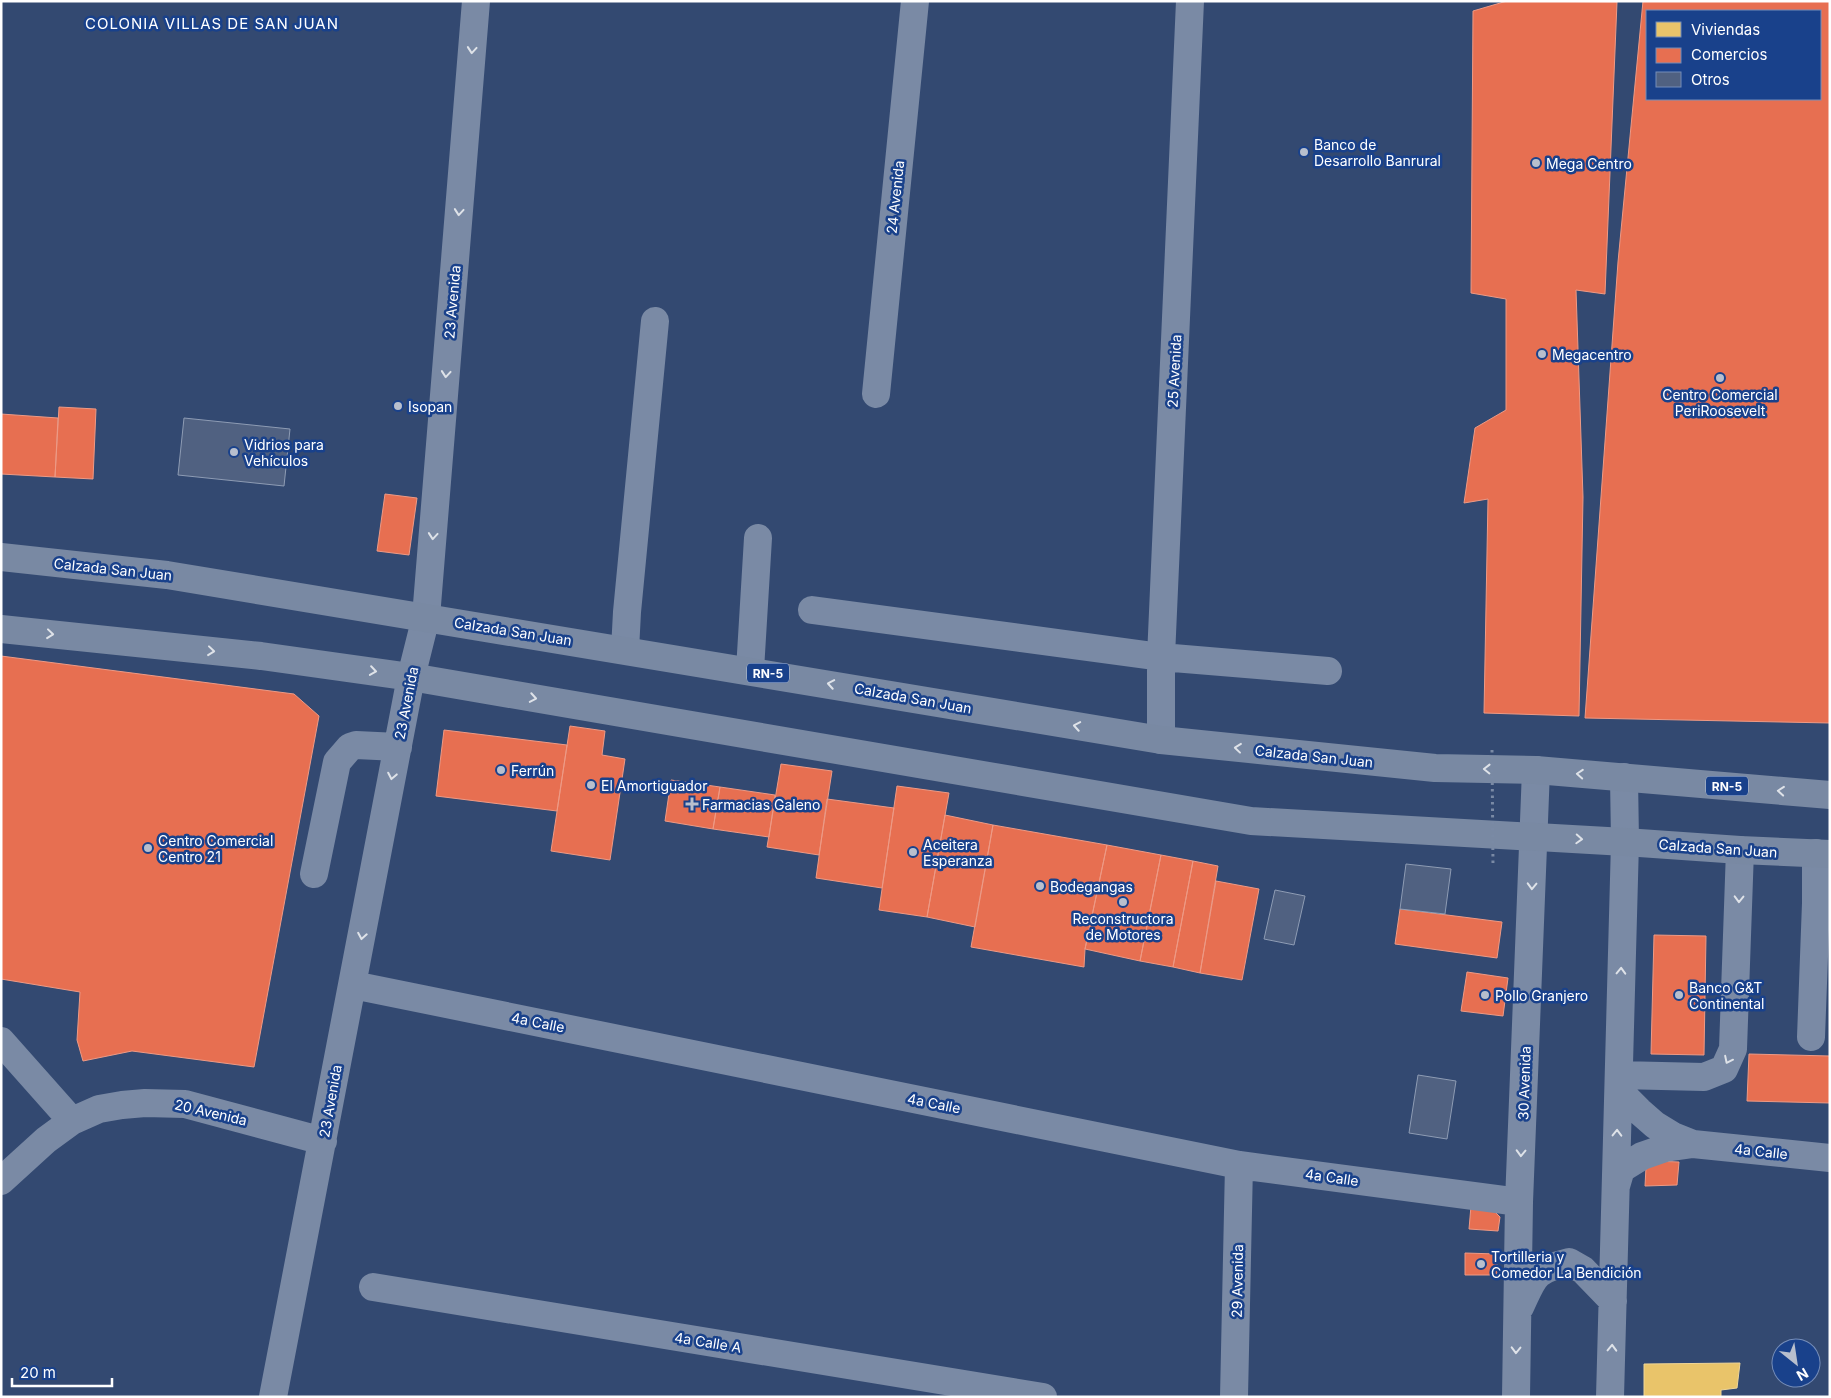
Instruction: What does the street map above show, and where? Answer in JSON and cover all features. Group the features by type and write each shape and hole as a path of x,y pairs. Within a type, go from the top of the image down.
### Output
{"main road":[{"name":"Calzada San Juan","path":"1,557 168,575 750,670 1161,740 1435,768 1536,770 1830,795"},
{"name":"Calzada San Juan","path":"1,629 261,656 411,677 1251,821 1823,854"}],"street":[{"name":"23 Avenida","path":"273,1397 411,677 426,617 476,1"},
{"name":"24 Avenida","path":"876,394 915,1"},
{"name":"25 Avenida","path":"1161,740 1161,657 1190,1"},
{"path":"625,650 655,321"},
{"path":"750,670 758,538"},
{"path":"812,610 1161,657 1328,670"},
{"path":"314,874 336,762 350,747 356,745 398,747"},
{"name":"30 Avenida","path":"1516,1397 1519,1202 1536,770"},
{"path":"1610,1397 1625,842 1624,777"},
{"path":"1619,1075 1704,1077 1724,1069 1733,1049 1740,850"},
{"path":"1812,1037 1816,903 1823,854"},
{"name":"4a Calle","path":"353,985 1239,1165 1519,1202"},
{"path":"1,1041 72,1121"},
{"name":"4a Calle","path":"1619,1075 1622,1094 1639,1112 1667,1132 1693,1144"},
{"name":"20 Avenida","path":"1,1181 46,1140 72,1121 98,1109 146,1102 184,1104 323,1141"},
{"name":"4a Calle","path":"1616,1186 1621,1169 1642,1156 1666,1148 1693,1144 1830,1158"},
{"name":"29 Avenida","path":"1234,1397 1239,1165"},
{"path":"1517,1315 1533,1278 1547,1268 1569,1262 1583,1270 1613,1301"},
{"name":"4a Calle A","path":"373,1287 1043,1397"}],"path":[{"path":"1492,750 1493,866"}],"building: Viviendas":[{"path":"1740,1363 1737,1388 1721,1390 1721,1397 1644,1397 1644,1364"}],"building: Comercios":[{"name":"Megacentro","path":"1507,1 1617,2 1605,294 1576,290 1583,497 1579,716 1484,713 1488,499 1464,503 1475,428 1506,410 1506,299 1471,293 1473,11"},
{"name":"Centro Comercial PeriRoosevelt","path":"1643,1 1830,1 1830,723 1585,718 1618,262"},
{"path":"59,407 96,409 93,479 55,477"},
{"path":"1,414 58,418 55,477 1,474"},
{"path":"385,494 417,498 409,555 377,551"},
{"name":"Centro Comercial Centro 21","path":"1,656 294,694 319,716 254,1067 132,1051 83,1061 77,1040 80,992 1,979"},
{"name":"El Amortiguador","path":"570,726 605,731 602,755 625,759 610,860 551,851"},
{"name":"Ferrún","path":"444,730 567,745 557,811 436,796"},
{"path":"781,764 832,771 819,855 767,847"},
{"name":"Farmacias Galeno","path":"671,780 720,787 713,829 665,821"},
{"name":"Aceitera Esperanza","path":"897,786 949,793 927,917 879,910"},
{"path":"720,787 775,795 769,837 713,829"},
{"path":"827,799 894,808 882,888 816,878"},
{"path":"945,815 993,825 975,927 927,917"},
{"name":"Bodegangas","path":"993,825 1107,845 1085,949 1084,967 971,947"},
{"name":"Reconstructora de Motores","path":"1107,845 1161,855 1140,961 1085,949"},
{"path":"1161,855 1193,861 1173,967 1140,961"},
{"path":"1193,861 1218,866 1200,973 1173,967"},
{"path":"1216,881 1259,889 1242,980 1200,973"},
{"path":"1400,909 1502,922 1497,958 1395,944"},
{"name":"Banco G&T Continental","path":"1654,935 1706,936 1704,1055 1651,1054"},
{"name":"Pollo Granjero","path":"1467,972 1508,978 1503,1016 1461,1011"},
{"path":"1749,1054 1830,1056 1830,1103 1747,1101"},
{"path":"1653,1161 1679,1162 1677,1185 1645,1186 1646,1167"},
{"path":"1471,1206 1491,1208 1500,1217 1498,1231 1469,1229"},
{"name":"Tortilleria y Comedor La Bendición","path":"1465,1253 1497,1254 1497,1275 1465,1275"}],"building: Otros":[{"name":"Vidrios para Vehículos","path":"184,418 290,429 284,486 178,475"},
{"path":"1406,864 1451,869 1445,914 1400,909"},
{"path":"1275,890 1305,896 1294,945 1264,939"},
{"path":"1418,1075 1456,1081 1447,1139 1409,1133"}],"place":[{"name":"Banco de Desarrollo Banrural","path":"1304,152"},
{"name":"Mega Centro","path":"1536,163"},
{"name":"Megacentro","path":"1542,354"},
{"name":"Centro Comercial PeriRoosevelt","path":"1720,378"},
{"name":"Isopan","path":"398,406"},
{"name":"Vidrios para Vehículos","path":"234,452"},
{"name":"Ferrún","path":"501,770"},
{"name":"El Amortiguador","path":"591,785"},
{"name":"Farmacias Galeno","path":"692,804"},
{"name":"Centro Comercial Centro 21","path":"148,848"},
{"name":"Aceitera Esperanza","path":"913,852"},
{"name":"Bodegangas","path":"1040,886"},
{"name":"Reconstructora de Motores","path":"1123,902"},
{"name":"Pollo Granjero","path":"1485,995"},
{"name":"Banco G&T Continental","path":"1679,995"},
{"name":"Tortilleria y Comedor La Bendición","path":"1481,1264"}],"district":[{"name":"COLONIA VILLAS DE SAN JUAN","path":"212,23"}]}
